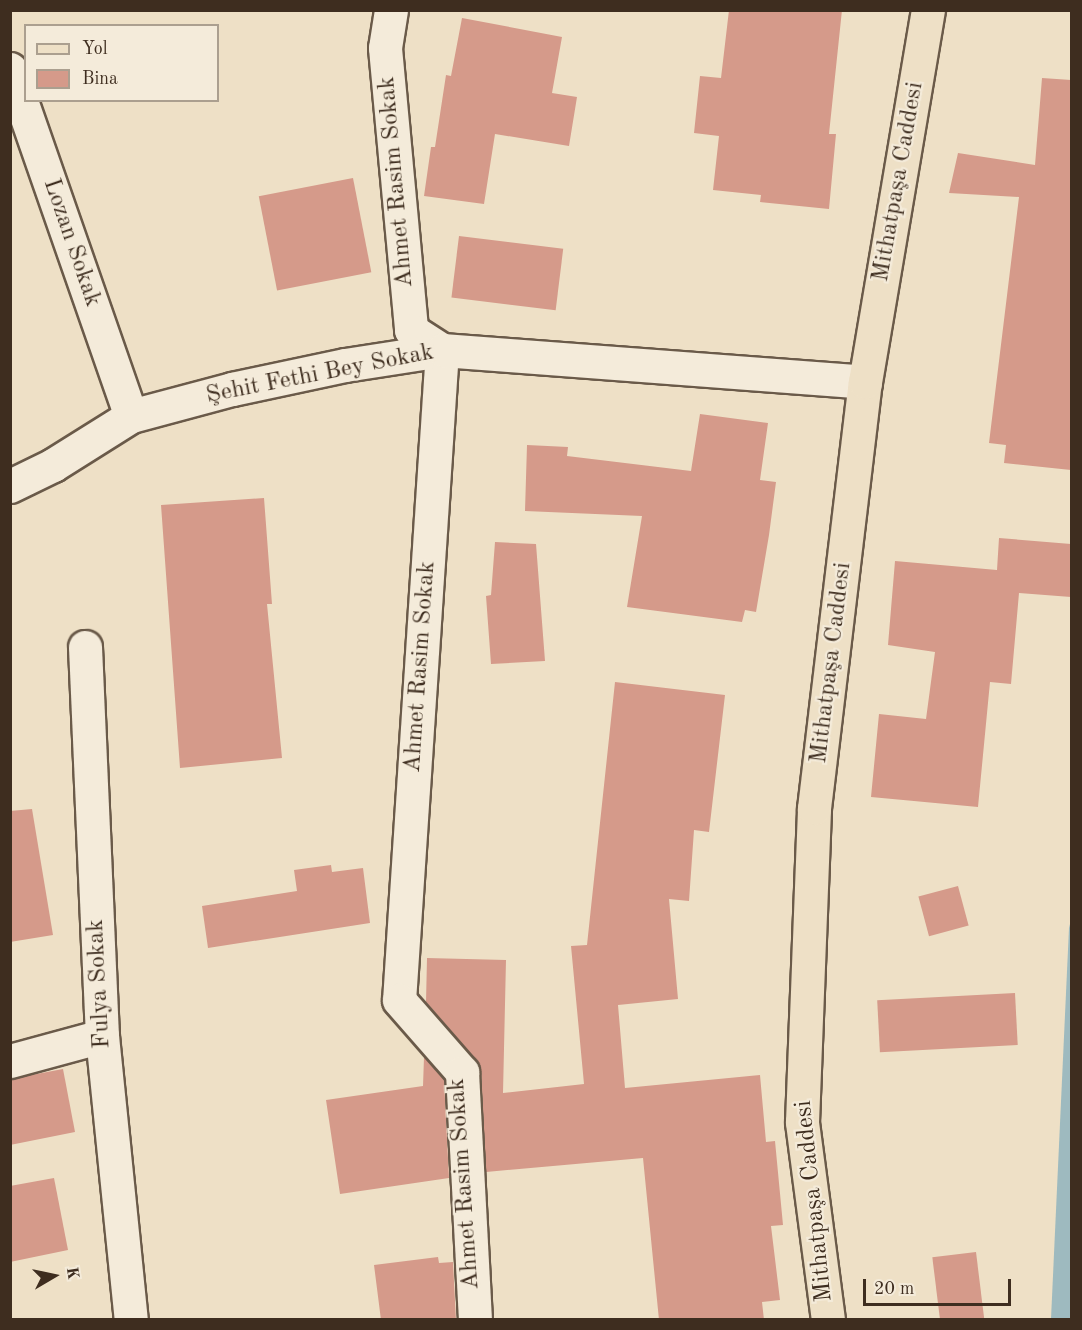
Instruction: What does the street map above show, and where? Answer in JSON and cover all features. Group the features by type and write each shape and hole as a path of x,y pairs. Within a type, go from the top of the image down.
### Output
{"main road":[{"name":"Mithatpaşa Caddesi","path":"828,1320 802,1122 814,808 865,382 928,10"}],"street":[{"name":"Ahmet Rasim Sokak","path":"391,10 385,48 411,330 442,350 399,1000 462,1072 475,1320"},
{"name":"Lozan Sokak","path":"11,70 131,416"},
{"name":"Şehit Fethi Bey Sokak","path":"10,486 53,465 131,416 266,382 442,350 865,382"},
{"name":"Fulya Sokak","path":"86,647 102,1036 130,1320"},
{"path":"10,1061 102,1036"}],"water":[{"path":"1071,920 1071,1319 1051,1319 1069,928"}],"building":[{"path":"729,10 842,10 829,134 836,134 829,209 760,202 761,195 713,190 719,136 694,133 700,76 721,78"},
{"path":"462,18 562,37 552,93 577,97 569,146 495,134 484,204 424,196 431,147 435,147 446,75 451,76"},
{"path":"1042,78 1071,80 1071,470 1004,463 1006,445 989,443 1019,197 949,193 958,153 1035,165"},
{"path":"353,178 371,272 277,291 259,196"},
{"path":"459,236 563,249 556,310 451,298"},
{"path":"700,414 768,423 760,480 776,482 756,612 745,610 742,622 627,607 642,516 525,511 527,445 568,447 567,456 691,471"},
{"path":"264,498 272,604 267,604 282,758 180,768 161,505"},
{"path":"999,538 1071,544 1071,597 1019,593 1011,684 990,682 978,807 871,797 879,714 926,719 935,652 888,645 895,561 997,570"},
{"path":"495,542 536,544 545,661 491,664 486,596 491,595"},
{"path":"615,682 725,695 709,832 694,830 689,901 669,899 678,999 618,1005 625,1088 760,1075 766,1142 775,1141 783,1225 771,1226 780,1300 762,1302 764,1320 659,1320 643,1158 486,1172 481,1070 476,1060 426,1002 427,958 506,960 503,1093 584,1084 571,946 587,945"},
{"path":"32,809 53,935 10,942 10,811"},
{"path":"331,865 332,872 363,868 370,923 208,948 202,906 297,891 294,870"},
{"path":"958,886 969,926 929,936 918,897"},
{"path":"1015,993 1018,1045 880,1052 877,1000"},
{"path":"424,1057 444,1079 449,1178 340,1194 326,1100 423,1086"},
{"path":"63,1069 75,1132 10,1145 10,1079"},
{"path":"54,1178 68,1250 10,1262 10,1186"},
{"path":"976,1252 984,1319 940,1320 932,1257"},
{"path":"438,1257 439,1263 453,1262 456,1320 381,1320 374,1265"}]}
